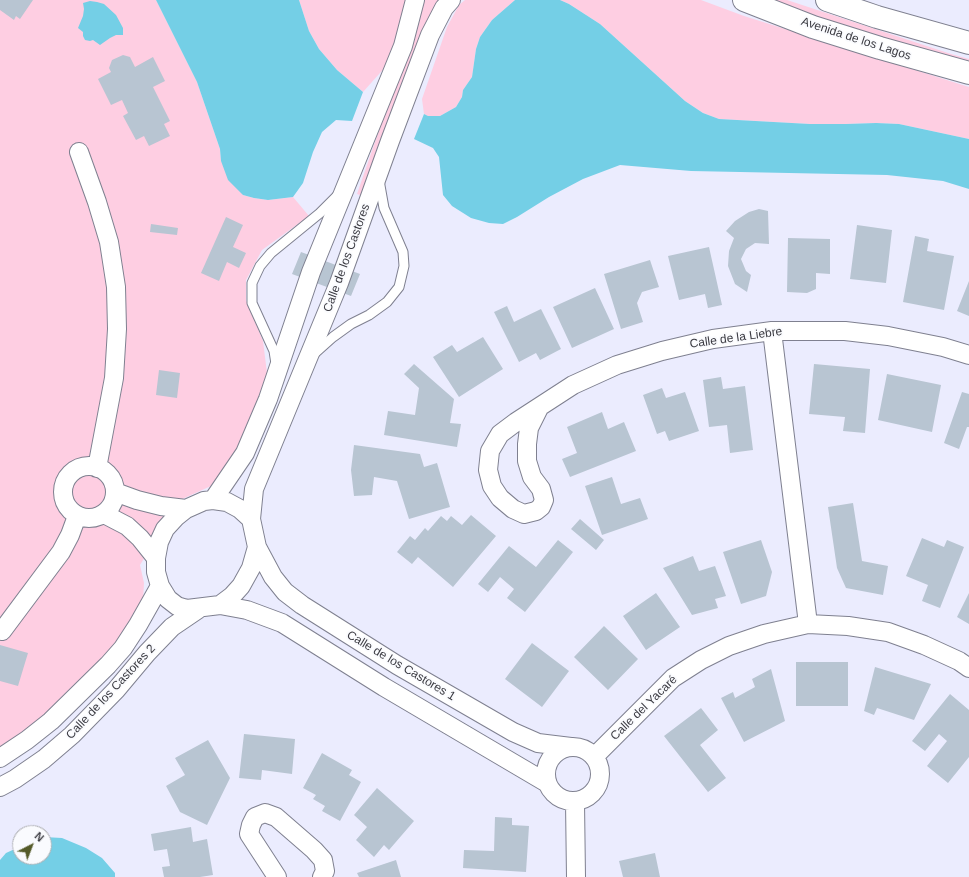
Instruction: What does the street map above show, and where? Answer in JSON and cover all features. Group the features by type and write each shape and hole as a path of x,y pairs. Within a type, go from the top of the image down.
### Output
{"street":[{"path":"213,500 245,453 268,399 311,272 403,46 415,0"},
{"name":"Calle de los Castores","path":"251,519 254,489 339,283 430,35 444,8 451,0"},
{"name":"Avenida de los Lagos","path":"744,0 835,34 969,73"},
{"path":"827,0 877,17 969,43"},
{"path":"79,152 97,202 109,242 116,287 118,329 114,378 97,468"},
{"path":"772,331 808,624"},
{"name":"Calle de la Liebre","path":"539,408 529,428 527,461 532,477 541,489 544,500 541,507 536,511 524,514 513,509 500,498 492,486 488,470 490,451 500,434 573,385 624,363 662,350 713,339 772,331 845,331 888,336 943,347 969,355"},
{"path":"88,466 104,471 110,477 115,492 114,500 110,508 104,514 91,519 77,516 70,511 65,504 63,487 66,479 76,470 88,466"},
{"path":"115,492 137,500 161,506 186,509"},
{"path":"220,605 232,596 241,586 251,568 257,547 251,519 240,509 227,502 213,500 204,501 186,509 165,529 159,542 156,558 156,572 160,586 168,599 177,606 187,609 220,605 247,610 282,623 384,687 547,783"},
{"path":"104,514 127,526 140,538 156,558"},
{"path":"2,631 61,552 70,535 77,516"},
{"name":"Calle de los Castores 1","path":"257,547 273,577 285,592 302,605 397,665 512,732 538,743 571,747"},
{"name":"Calle de los Castores 2","path":"0,758 51,721 108,665 138,625 160,586"},
{"name":"Calle de los Castores 2","path":"0,787 15,780 44,759 72,735 116,690 167,632 200,608"},
{"name":"Calle del Yacaré","path":"594,757 673,678 701,660 729,646 764,634 808,624 848,626 888,632 924,645 959,661 969,668"},
{"path":"571,747 587,751 594,757 599,764 600,773 598,785 591,796 575,802 566,801 557,797 551,791 545,774 550,759 556,753 571,747"},
{"path":"575,802 576,877"},
{"path":"277,877 250,834 251,826 255,817 265,813 276,817 314,850 323,860 325,872 322,877"}],"lane":[{"path":"309,358 339,332 369,315 387,302 399,287 404,266 403,252 384,208 378,175"},
{"path":"277,372 274,351 252,303 252,283 260,266 271,253 320,213 346,186"}],"shaded area":[{"path":"0,0 156,0 197,82 220,149 221,161 243,195 268,200 293,197 309,216 262,250 246,280 246,300 263,341 267,373 265,387 236,455 221,478 211,486 180,500 140,565 144,583 143,601 116,647 77,688 0,752"},
{"path":"299,0 407,0 403,23 388,64 363,92 337,70 319,49 309,31"},
{"path":"424,0 447,0 363,196 357,194 386,110 414,39"},
{"path":"465,0 515,0 492,20 480,37 476,49 472,77 463,90 462,97 456,107 440,116 428,116 424,114 422,99 447,27 459,5"},
{"path":"560,0 701,0 744,16 969,87 969,139 899,124 810,124 719,119 703,113 685,101 600,24 569,4"},
{"path":"759,0 787,0 969,59 969,69"}],"water":[{"path":"156,0 299,0 309,31 319,49 337,70 363,92 352,121 336,120 322,132 313,152 303,183 293,197 268,200 254,198 243,195 228,180 221,161 220,149 197,82"},
{"path":"515,0 560,0 569,4 600,24 685,101 703,113 719,119 810,124 899,124 969,139 969,189 943,181 887,175 691,171 620,165 583,179 503,224 489,223 471,218 452,206 443,195 439,157 433,148 414,139 424,114 428,116 440,116 456,107 462,97 463,90 472,77 476,49 480,37 492,20"},
{"path":"90,1 104,4 116,15 123,28 123,35 116,35 100,45 93,40 85,40 83,32 78,28 83,16 83,3"},
{"path":"52,837 62,838 86,848 102,858 115,873 115,877 0,877 0,860 6,853 12,850 12,865 52,865"}],"building":[{"path":"0,0 33,0 20,19 16,16 14,20 0,10"},
{"path":"123,55 130,57 135,67 153,57 165,81 153,87 170,121 164,124 170,136 149,146 144,136 136,140 123,116 128,113 122,100 111,105 98,79 111,72 109,68 112,60"},
{"path":"759,209 768,211 769,244 755,243 746,249 741,259 746,271 751,275 747,292 735,284 728,266 729,251 734,238 726,231 735,221 749,212"},
{"path":"226,217 243,225 233,247 246,253 239,268 227,262 219,281 201,273"},
{"path":"151,224 178,228 177,235 150,232"},
{"path":"857,225 892,230 886,283 850,279"},
{"path":"915,236 929,239 927,251 954,256 944,310 903,302"},
{"path":"788,238 830,239 830,274 816,273 816,289 807,293 787,292"},
{"path":"709,247 722,305 708,308 705,294 679,300 668,256"},
{"path":"301,252 360,274 351,296 292,274"},
{"path":"650,260 659,287 642,292 637,303 643,322 621,329 604,274"},
{"path":"969,281 969,316 957,311"},
{"path":"595,288 614,329 572,348 553,307"},
{"path":"507,306 514,322 541,309 561,349 540,360 536,353 519,362 494,312"},
{"path":"483,337 503,369 459,397 433,357 452,345 457,352"},
{"path":"414,364 454,399 450,423 461,424 457,447 384,435 388,411 415,415 419,388 404,374"},
{"path":"814,364 870,369 865,433 843,431 845,417 809,414"},
{"path":"159,370 180,373 177,398 156,395"},
{"path":"887,374 941,385 932,432 878,420"},
{"path":"721,377 723,389 745,386 753,450 730,453 727,425 709,427 703,380"},
{"path":"662,388 666,398 685,392 699,431 669,441 665,431 657,434 643,395"},
{"path":"962,392 969,394 969,427 967,427 959,449 944,443"},
{"path":"602,412 608,429 624,422 636,451 570,477 562,459 577,453 567,427"},
{"path":"354,445 420,454 424,467 437,463 450,507 409,519 397,481 374,477 372,495 354,496 351,470"},
{"path":"612,477 621,504 640,498 648,519 602,535 585,486"},
{"path":"853,503 862,561 888,566 883,595 846,588 837,568 828,507"},
{"path":"471,515 496,536 453,587 418,557 412,564 397,552 410,536 415,540 425,528 428,531 441,516 447,521 451,516 462,525"},
{"path":"580,519 604,540 596,550 571,529"},
{"path":"922,538 944,547 947,540 964,547 940,608 922,601 928,585 906,576"},
{"path":"558,540 573,552 525,612 507,598 514,589 500,577 488,592 478,584 509,546 536,567"},
{"path":"761,540 772,572 766,596 741,604 723,552"},
{"path":"693,556 699,571 715,566 726,596 715,599 718,608 692,615 663,568"},
{"path":"656,593 680,627 646,650 623,616"},
{"path":"969,593 969,624 957,617"},
{"path":"604,626 638,659 608,690 574,657"},
{"path":"532,643 569,671 542,707 505,679"},
{"path":"0,645 28,653 18,686 0,681"},
{"path":"796,662 848,662 848,706 796,706"},
{"path":"875,667 931,684 914,720 877,708 874,715 864,711"},
{"path":"771,669 785,721 744,742 721,698 733,692 735,698 755,687 752,679"},
{"path":"950,694 969,710 969,757 948,783 927,766 947,741 939,734 925,751 912,741"},
{"path":"701,708 718,730 700,745 726,778 708,792 664,736"},
{"path":"244,734 295,739 292,774 262,770 261,780 239,778"},
{"path":"208,740 230,778 207,825 180,812 166,786 185,775 175,758"},
{"path":"322,753 352,770 349,775 361,782 340,821 322,811 325,806 313,799 316,795 303,788"},
{"path":"377,788 414,821 389,850 384,845 374,857 356,840 367,827 354,815"},
{"path":"495,817 512,818 512,825 529,826 526,872 463,868 464,850 494,851"},
{"path":"191,827 193,842 207,839 213,875 200,877 164,877 162,867 170,866 167,849 154,851 151,834"},
{"path":"655,853 660,877 623,877 619,861"},
{"path":"396,860 401,877 359,877 357,873"}]}
